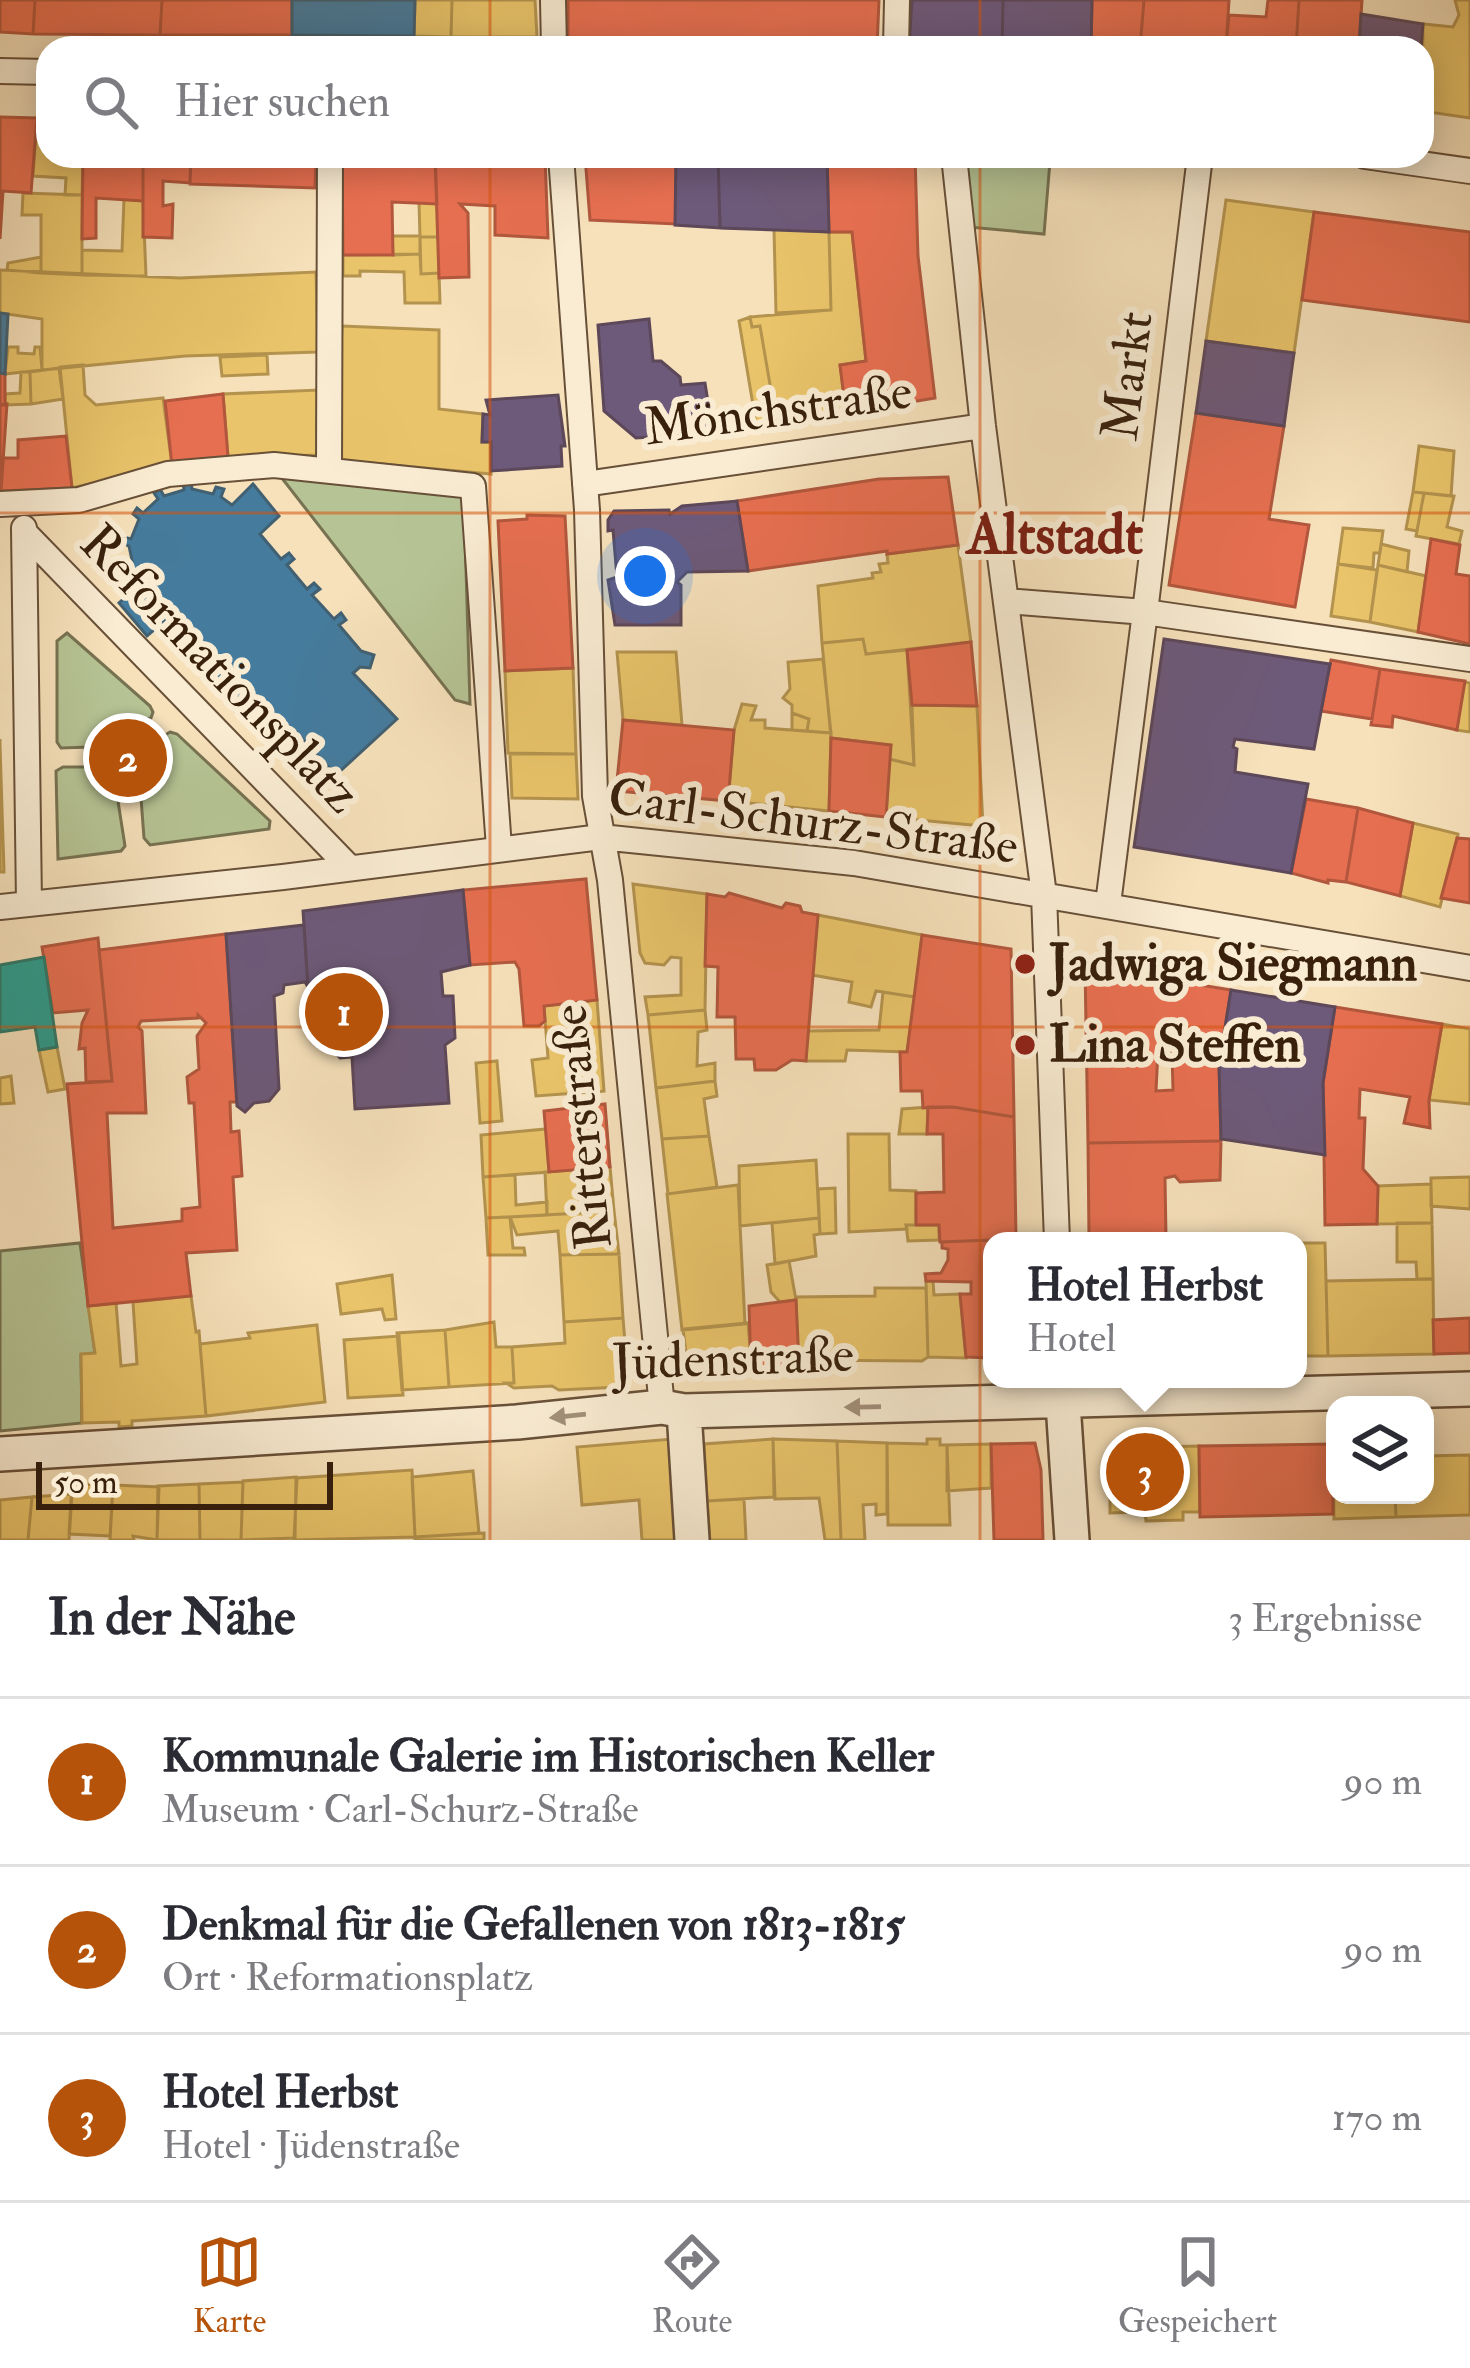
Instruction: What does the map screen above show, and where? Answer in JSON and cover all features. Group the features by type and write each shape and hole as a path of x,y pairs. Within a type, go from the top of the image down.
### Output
{"street":[{"path":"553,0 554,36"},
{"path":"896,36 897,0"},
{"path":"0,71 36,72"},
{"path":"1434,166 1470,171"},
{"path":"329,469 330,168"},
{"name":"Mönchstraße","path":"562,168 585,484 601,837"},
{"path":"955,168 983,426 1045,895 1057,1232"},
{"name":"Markt","path":"1108,904 1199,168"},
{"name":"Mönchstraße","path":"585,484 983,426"},
{"name":"Reformationsplatz","path":"350,868 24,532 12,503 79,500 168,474 212,467 329,469 473,487 499,848"},
{"name":"Reformationsplatz","path":"24,532 29,904"},
{"path":"1006,602 1145,612 1470,659"},
{"name":"Carl-Schurz-Straße","path":"0,907 601,837 854,863 1470,968"},
{"name":"Ritterstraße","path":"601,837 692,1540"},
{"name":"Jüdenstraße","path":"0,1454 673,1409 1062,1391 1470,1389"},
{"path":"1062,1391 1072,1540"}],"green space":[{"path":"962,168 1049,168 1044,234 957,226"},
{"path":"281,477 458,492 464,501 470,704 455,700"},
{"path":"67,633 150,706 151,718 114,721 100,729 90,747 61,748 57,742 57,641"},
{"path":"170,732 270,821 269,829 150,845 144,838 141,798 164,770 165,735"},
{"path":"92,767 100,786 117,795 125,846 121,851 58,859 56,771"},
{"path":"80,1243 95,1353 81,1355 82,1423 0,1431 0,1251"}],"building: Wohnen":[{"path":"415,0 452,0 451,36 414,36"},
{"path":"452,0 535,0 537,36 451,36"},
{"path":"1455,0 1470,0 1470,118 1434,113 1434,36 1423,36 1423,24 1453,27 1459,15"},
{"path":"36,132 36,168 83,168 82,195 65,195 66,178 33,176"},
{"path":"23,193 82,195 82,275 41,273 41,215 22,215"},
{"path":"124,199 143,201 146,276 82,275 82,250 122,251"},
{"path":"1226,200 1314,212 1294,353 1206,341"},
{"path":"419,202 437,204 439,237 420,237"},
{"path":"774,229 829,232 831,310 776,313"},
{"path":"829,232 852,232 866,361 840,365 846,413 756,426 754,411 774,408 760,326 752,327 750,317 831,310"},
{"path":"392,236 420,236 420,254 393,255"},
{"path":"420,237 439,237 440,273 421,274"},
{"path":"420,254 421,274 439,273 440,303 405,303 404,272 360,271 360,276 343,276 343,255"},
{"path":"41,257 41,273 7,270 8,263"},
{"path":"0,270 180,278 316,272 318,352 185,356 42,370 42,319 0,313"},
{"path":"750,317 752,327 760,326 774,408 754,411 739,321"},
{"path":"342,326 439,330 439,409 483,414 482,442 491,442 491,474 337,460"},
{"path":"8,347 34,354 35,347 40,347 42,370 5,374"},
{"path":"267,355 268,374 222,376 220,357"},
{"path":"83,365 85,395 96,405 163,398 172,465 72,488 60,367"},
{"path":"59,368 63,399 31,404 30,372"},
{"path":"21,372 30,372 31,404 5,405 5,394 20,393"},
{"path":"319,390 320,455 228,457 223,394"},
{"path":"1419,446 1454,451 1451,496 1413,492"},
{"path":"1413,492 1424,493 1417,531 1406,529"},
{"path":"1424,493 1454,496 1447,527 1462,531 1459,544 1416,536"},
{"path":"1343,528 1383,531 1373,568 1338,564"},
{"path":"1381,544 1409,551 1407,572 1378,565"},
{"path":"958,545 971,642 866,654 863,639 822,643 818,586 873,578 872,573 881,572 879,564 888,563 887,554"},
{"path":"1338,564 1377,570 1370,622 1331,616"},
{"path":"1378,565 1426,576 1418,632 1370,622"},
{"path":"863,639 866,654 907,650 914,765 889,759 891,745 831,738 822,643"},
{"path":"617,652 676,652 682,725 623,720"},
{"path":"823,659 831,733 807,731 809,719 792,713 792,705 783,698 790,689 788,662"},
{"path":"573,668 576,754 508,753 505,671"},
{"path":"1464,682 1470,683 1470,732 1456,730"},
{"path":"742,704 756,706 751,720 765,720 765,728 831,733 829,811 728,801 734,730"},
{"path":"912,705 977,706 983,826 886,817 889,759 914,765"},
{"path":"792,713 809,719 807,731 792,730"},
{"path":"0,745 4,872 0,872"},
{"path":"510,754 576,754 578,799 512,798"},
{"path":"1413,823 1458,834 1440,907 1400,896"},
{"path":"633,884 707,894 705,1010 648,1015 645,997 681,995 681,958 671,957 664,965 645,963"},
{"path":"818,915 922,935 915,997 876,991 871,1007 849,1002 852,982 812,975"},
{"path":"883,992 915,997 907,1052 847,1050 845,1061 806,1061 807,1031 879,1030"},
{"path":"597,1000 604,1091 536,1096 532,1060 548,1058 544,1006"},
{"path":"705,1010 707,1030 698,1032 697,1066 715,1063 715,1081 656,1088 648,1015"},
{"path":"1442,1024 1470,1029 1470,1104 1429,1100"},
{"path":"57,1047 65,1089 48,1092 39,1050"},
{"path":"497,1061 502,1121 480,1123 476,1063"},
{"path":"11,1076 14,1103 0,1104 0,1078"},
{"path":"715,1081 717,1096 704,1099 709,1136 662,1139 656,1088"},
{"path":"928,1107 927,1134 899,1134 902,1109"},
{"path":"546,1129 549,1172 483,1177 481,1135"},
{"path":"848,1134 889,1134 890,1190 916,1191 916,1225 849,1232"},
{"path":"709,1136 717,1187 668,1194 662,1139"},
{"path":"816,1160 819,1218 740,1226 739,1166"},
{"path":"610,1167 614,1211 547,1215 545,1172"},
{"path":"515,1175 516,1205 547,1202 547,1215 486,1218 483,1177"},
{"path":"1470,1177 1470,1209 1431,1206 1431,1178"},
{"path":"1431,1184 1432,1223 1377,1224 1378,1186"},
{"path":"738,1185 745,1324 682,1330 667,1194"},
{"path":"835,1188 836,1233 820,1234 818,1189"},
{"path":"614,1211 619,1254 560,1255 558,1231 517,1235 510,1217"},
{"path":"510,1217 513,1248 524,1248 525,1255 488,1255 486,1218"},
{"path":"819,1218 820,1234 814,1235 816,1256 775,1264 772,1223"},
{"path":"1397,1223 1432,1223 1433,1279 1417,1279 1416,1262 1397,1262"},
{"path":"906,1225 939,1225 939,1240 908,1241"},
{"path":"1307,1243 1325,1243 1328,1356 1307,1356"},
{"path":"619,1254 623,1318 564,1322 560,1255"},
{"path":"789,1261 796,1300 780,1302 771,1292 767,1265"},
{"path":"392,1275 396,1319 385,1320 382,1309 341,1314 337,1284"},
{"path":"1433,1279 1434,1354 1328,1356 1326,1281"},
{"path":"926,1281 933,1281 934,1295 960,1294 966,1358 928,1357"},
{"path":"875,1288 926,1288 928,1357 922,1361 798,1360 796,1297 875,1296"},
{"path":"191,1296 206,1416 132,1421 132,1426 119,1427 119,1422 82,1423 81,1354 95,1353 88,1306 116,1303 121,1366 137,1364 133,1302"},
{"path":"623,1318 628,1379 621,1387 559,1390 552,1386 514,1388 506,1383 514,1383 512,1347 565,1343 564,1322"},
{"path":"494,1322 496,1347 512,1347 514,1383 449,1387 445,1330"},
{"path":"748,1323 751,1360 687,1362 683,1329"},
{"path":"317,1325 325,1402 206,1416 200,1344"},
{"path":"445,1330 449,1387 402,1390 397,1333"},
{"path":"399,1336 403,1395 348,1398 344,1340"},
{"path":"672,1439 680,1540 642,1540 639,1500 582,1505 577,1447"},
{"path":"773,1439 837,1441 841,1540 825,1540 819,1498 775,1499"},
{"path":"773,1439 774,1497 707,1501 704,1444"},
{"path":"927,1439 940,1439 940,1445 947,1445 950,1525 888,1525 887,1443 927,1444"},
{"path":"837,1441 887,1443 887,1514 876,1515 876,1504 863,1505 865,1540 841,1540"},
{"path":"991,1444 991,1488 947,1491 947,1445"},
{"path":"1199,1446 1200,1512 1183,1512 1183,1520 1146,1521 1145,1512 1110,1513 1110,1448"},
{"path":"1470,1455 1470,1515 1396,1517 1395,1504 1434,1504 1434,1456"},
{"path":"412,1470 415,1537 294,1540 297,1478"},
{"path":"473,1471 479,1533 415,1537 412,1477"},
{"path":"296,1477 295,1538 241,1540 243,1481"},
{"path":"243,1482 241,1540 200,1540 199,1484"},
{"path":"72,1484 113,1485 110,1536 69,1534"},
{"path":"199,1484 200,1540 157,1540 158,1486"},
{"path":"113,1485 159,1487 157,1540 133,1536 134,1540 110,1540"},
{"path":"72,1494 69,1540 28,1540 32,1497"},
{"path":"32,1497 28,1540 0,1540 0,1500"},
{"path":"744,1499 746,1540 710,1540 707,1501"},
{"path":"1334,1504 1395,1504 1396,1517 1334,1519"},
{"path":"484,1533 484,1540 415,1540 415,1537"}],"building: Handel":[{"path":"0,0 35,0 33,34 0,32"},
{"path":"35,0 162,0 160,35 33,34"},
{"path":"162,0 292,0 292,35 160,35"},
{"path":"568,0 879,0 878,36 568,36"},
{"path":"1092,0 1144,0 1141,36 1091,36"},
{"path":"1144,0 1229,0 1227,36 1141,36"},
{"path":"1268,0 1299,0 1297,36 1227,36 1229,15 1266,17"},
{"path":"1299,0 1362,0 1360,36 1297,36"},
{"path":"0,117 36,118 31,193 3,191 0,239"},
{"path":"83,168 143,168 143,201 96,198 96,238 82,239"},
{"path":"143,168 191,168 190,183 163,181 163,206 173,204 172,238 143,237"},
{"path":"191,168 316,168 315,188 190,184"},
{"path":"342,168 436,168 437,204 392,202 393,255 343,255"},
{"path":"435,168 545,168 548,238 495,235 495,206 460,204 468,213 469,277 439,278"},
{"path":"586,168 676,168 676,224 590,220"},
{"path":"827,168 915,168 918,256 935,398 846,413 840,365 866,361 852,232 829,232"},
{"path":"1314,212 1470,232 1470,322 1302,300"},
{"path":"0,373 5,374 5,405 0,405"},
{"path":"223,394 228,457 172,465 165,401"},
{"path":"7,404 1,491 0,491 0,405"},
{"path":"1196,413 1284,426 1269,519 1309,525 1295,607 1169,585"},
{"path":"66,436 72,488 1,491 3,458 18,458 18,440"},
{"path":"948,477 958,545 748,571 737,501 879,479"},
{"path":"527,515 565,516 573,668 505,671 498,521 527,519"},
{"path":"1431,539 1460,545 1456,574 1470,576 1470,644 1418,632"},
{"path":"971,642 977,706 912,705 907,650"},
{"path":"1331,660 1380,669 1372,719 1321,711"},
{"path":"1380,669 1465,681 1457,730 1393,716 1392,727 1371,725"},
{"path":"623,720 734,730 728,801 616,791"},
{"path":"831,738 891,745 886,817 829,811"},
{"path":"1306,799 1358,808 1346,882 1328,883 1291,873"},
{"path":"1358,808 1413,823 1400,896 1346,882"},
{"path":"1457,838 1470,839 1470,903 1441,898"},
{"path":"586,879 597,1000 544,1006 545,1021 524,1026 515,962 470,965 463,890"},
{"path":"729,893 782,908 786,903 800,906 802,912 818,915 806,1061 792,1060 776,1070 755,1070 754,1059 736,1059 735,1017 717,1017 718,967 705,966 707,894 725,897"},
{"path":"226,934 237,1102 230,1102 231,1132 239,1131 242,1176 233,1177 237,1250 186,1253 191,1296 88,1306 67,1084 112,1081 99,950","holes":["198,1015 206,1023 197,1036 199,1069 187,1077 189,1103 194,1103 200,1207 182,1209 182,1221 113,1228 107,1113 146,1113 142,1031 138,1027 141,1021"]},
{"path":"922,935 1011,949 1014,1117 953,1107 923,1108 922,1091 901,1091 900,1052 907,1052"},
{"path":"98,938 112,1081 86,1082 85,1048 79,1049 88,1010 53,1013 42,947"},
{"path":"1085,966 1231,990 1219,1065 1221,1141 1088,1143","holes":["1158,1051 1172,1052 1173,1090 1156,1091"]},
{"path":"1335,1007 1442,1024 1429,1100 1430,1128 1404,1123 1410,1097 1360,1089 1359,1118 1365,1118 1363,1169 1378,1186 1377,1224 1325,1225 1323,1083"},
{"path":"605,1104 610,1167 549,1172 544,1111"},
{"path":"928,1107 1014,1117 1016,1232 983,1232 983,1240 940,1242 939,1225 916,1225 916,1193 944,1192 943,1134 927,1134"},
{"path":"1221,1141 1220,1180 1165,1178 1166,1232 1089,1232 1088,1143"},
{"path":"983,1240 983,1358 966,1357 960,1294 971,1294 971,1282 926,1281 925,1274 941,1273 948,1260 942,1242"},
{"path":"796,1300 799,1363 751,1368 749,1306"},
{"path":"1470,1318 1470,1353 1434,1354 1433,1320"},
{"path":"1035,1443 1041,1470 1043,1540 994,1540 991,1444"},
{"path":"1326,1444 1326,1504 1333,1504 1333,1514 1200,1517 1199,1446"}],"building: Büros":[{"path":"912,0 1003,0 1002,36 910,36"},
{"path":"1003,0 1092,0 1091,36 1002,36"},
{"path":"1361,14 1423,24 1422,36 1360,36"},
{"path":"676,168 718,168 720,228 675,225"},
{"path":"718,168 827,168 829,232 720,228"},
{"path":"649,319 653,361 661,361 680,377 681,385 705,383 713,433 636,438 604,411 598,325"},
{"path":"1206,341 1294,353 1284,426 1196,413"},
{"path":"558,395 565,446 561,446 562,466 491,471 491,442 482,442 483,414 490,415 486,400"},
{"path":"737,501 748,571 687,572 677,582 681,585 681,625 615,625 608,580 617,577 613,530 608,531 614,511 669,510 670,514 682,506"},
{"path":"1164,639 1330,664 1314,749 1235,739 1233,747 1237,749 1235,772 1308,784 1291,873 1134,847"},
{"path":"463,890 470,965 441,972 443,996 453,996 455,1038 445,1045 449,1103 355,1109 352,1057 340,1058 331,1048 326,985 308,987 303,911"},
{"path":"304,925 308,987 305,982 284,985 283,993 274,996 279,1089 269,1101 254,1103 245,1112 237,1106 226,934"},
{"path":"1231,990 1335,1007 1323,1083 1325,1155 1221,1139 1219,1065"}],"building: Schulen":[{"path":"44,957 57,1047 39,1050 35,1027 0,1032 0,965"}],"building: Öffentlich":[{"path":"292,0 415,0 414,36 292,35"},
{"path":"0,313 8,314 5,374 0,373"},
{"path":"191,481 192,489 213,494 216,487 224,489 221,497 232,505 253,484 279,516 260,534 281,559 289,553 294,559 287,565 307,589 314,583 320,589 312,595 334,619 341,613 346,620 339,625 361,651 374,655 370,668 360,667 353,673 397,719 336,775 293,729 281,741 281,751 273,750 272,739 247,711 240,717 235,711 242,705 220,680 213,686 208,680 215,675 194,650 187,656 181,649 188,644 167,619 147,636 119,603 138,586 134,572 126,573 125,566 133,565 129,546 122,543 124,537 131,539 139,519 133,514 137,508 143,513 158,499 154,493 160,489 164,496 184,490 183,482"}],"place":[{"name":"Denkmal für die Gefallenen von 1813-1815","path":"128,758"},
{"name":"Jadwiga Siegmann","path":"1025,964"},
{"name":"Kommunale Galerie im Historischen Keller","path":"344,1012"},
{"name":"Lina Steffen","path":"1025,1045"},
{"name":"Hotel Herbst","path":"1145,1472"}],"district":[{"name":"Altstadt","path":"1055,535"}]}
